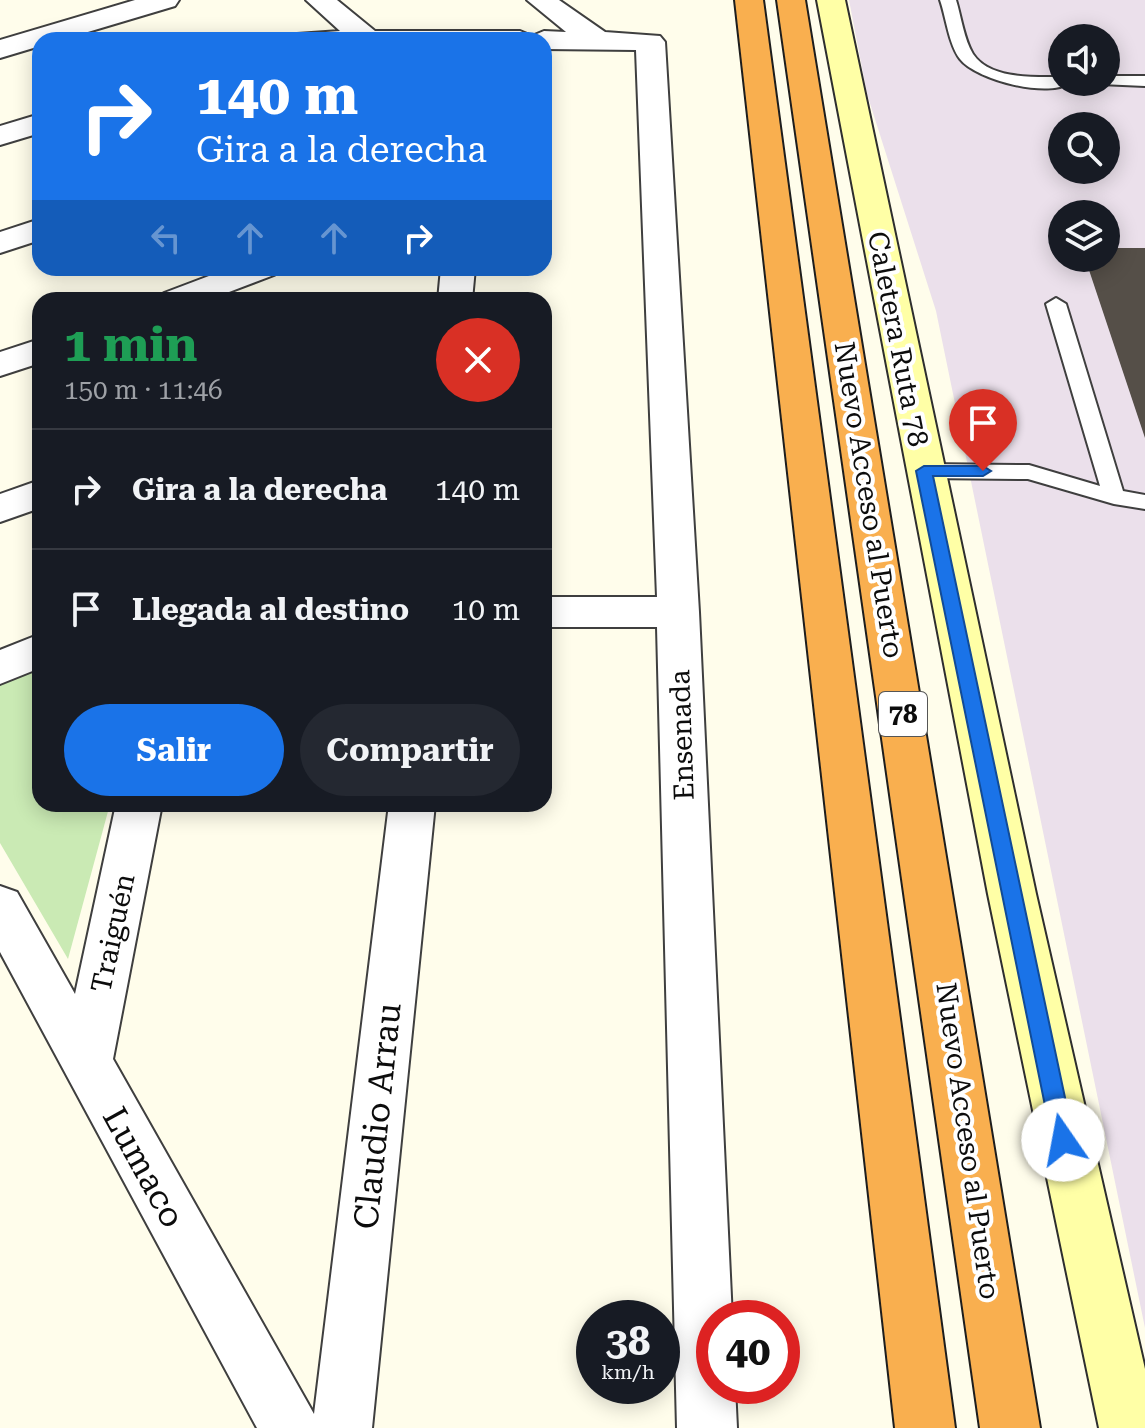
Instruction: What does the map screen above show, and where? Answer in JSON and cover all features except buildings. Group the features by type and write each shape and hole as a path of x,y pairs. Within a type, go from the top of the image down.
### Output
{"highway":[{"name":"Nuevo Acceso al Puerto","path":"749,0 925,1428"},
{"name":"Nuevo Acceso al Puerto","path":"791,0 1010,1428"}],"street":[{"path":"49,32 130,4 165,0"},
{"path":"320,0 359,32"},
{"path":"541,0 598,41"},
{"name":"Caletera Ruta 78","path":"831,0 924,471 1063,1140 1129,1428"},
{"path":"0,49 32,38"},
{"path":"552,40 598,41"},
{"name":"Ensenada","path":"598,41 650,42 678,612 707,1428"},
{"path":"0,136 32,126"},
{"path":"0,243 32,232"},
{"path":"198,292 240,276"},
{"path":"0,365 32,353"},
{"path":"0,509 32,496"},
{"path":"552,612 678,612"},
{"path":"0,668 32,654"},
{"name":"Traiguén","path":"86,1063 137,812"},
{"name":"Claudio Arrau","path":"342,1428 411,812"},
{"name":"Lumaco","path":"0,906 290,1428"}],"lane":[{"path":"948,0 966,56 973,63 1007,79 1048,81"},
{"path":"1120,81 1145,81"},
{"path":"1056,304 1114,497"},
{"path":"924,471 1029,472 1114,497 1145,502"}],"shaded area":[{"path":"849,0 1145,0 1145,1328 936,311 867,94"}],"green space":[{"path":"32,659 32,812 108,812 68,959 0,843 0,673"}],"route":[{"path":"983,471 924,471 1063,1140"}]}
